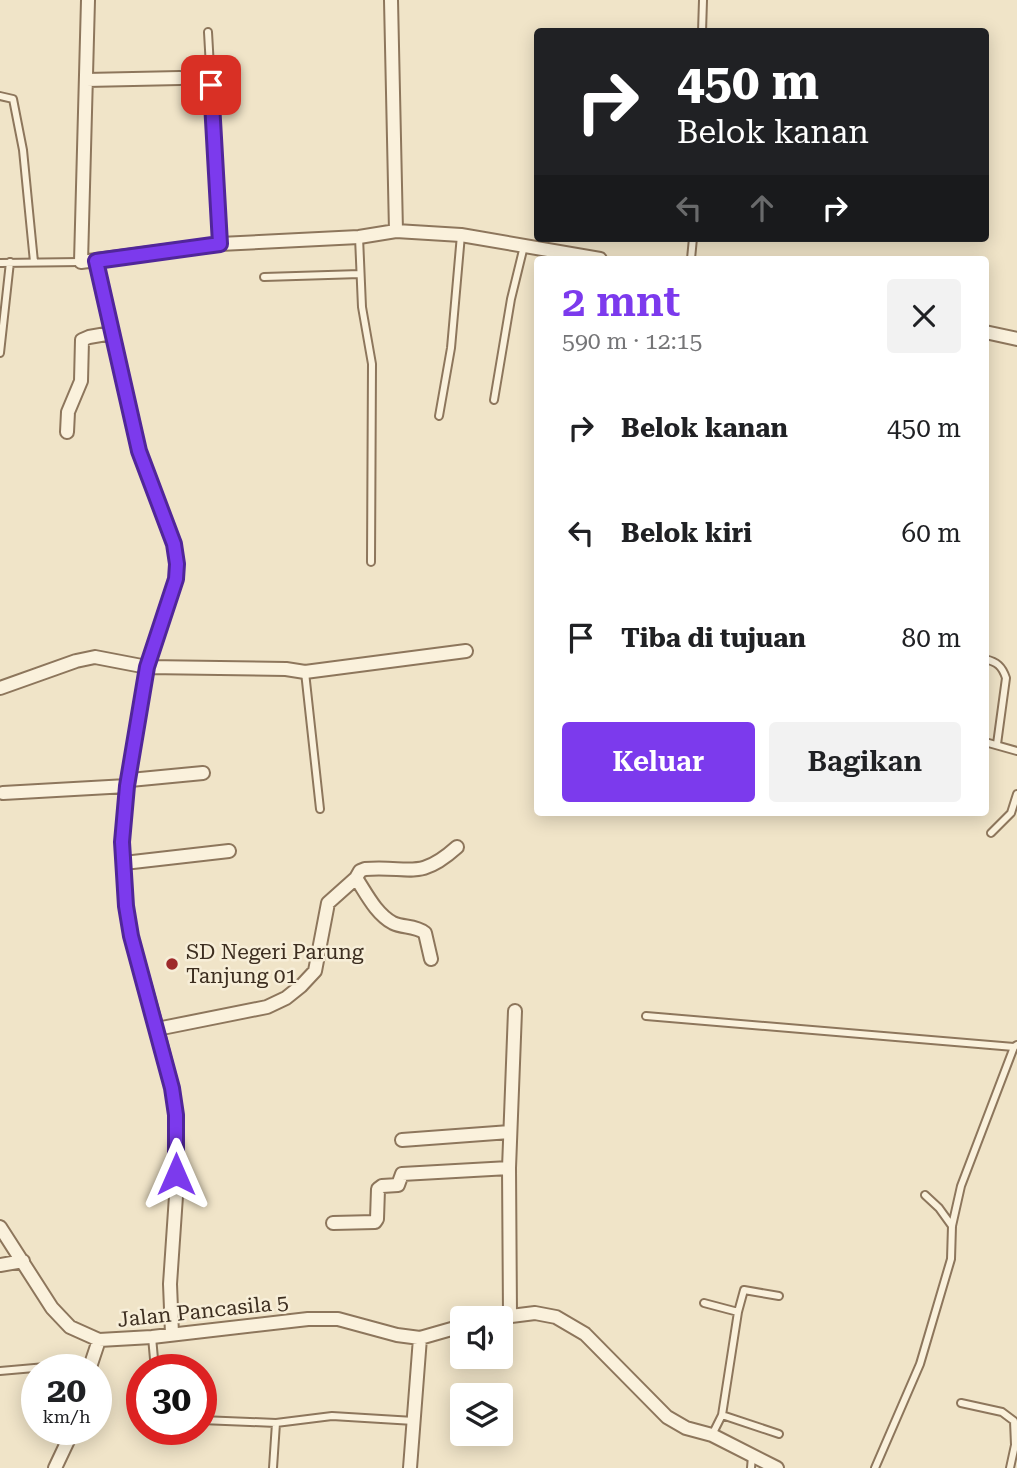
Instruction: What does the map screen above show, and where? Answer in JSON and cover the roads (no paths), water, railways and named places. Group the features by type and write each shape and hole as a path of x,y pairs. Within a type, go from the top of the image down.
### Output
{"street":[{"path":"88,0 81,262 220,244 359,237 396,231 461,235 585,256"},
{"path":"391,0 396,231"},
{"path":"86,80 180,78"},
{"path":"96,261 139,451 174,544 177,564 176,579 147,667 122,842 126,906 131,936 158,1029 176,1115 176,1196 170,1284 172,1334"},
{"path":"67,432 68,412 81,381 82,340 112,332"},
{"path":"989,332 1016,334"},
{"path":"0,688 85,658 95,657 147,667 286,669 305,672 466,651"},
{"path":"4,793 129,783 203,773"},
{"path":"158,1029 267,1007 293,992 315,971 328,903 356,878 360,871 405,871 435,865 457,847"},
{"path":"124,863 229,851"},
{"path":"356,878 379,912 393,922 425,933 431,959"},
{"path":"510,1306 509,1168 515,1011"},
{"path":"402,1140 510,1132"},
{"path":"333,1223 375,1222 378,1189 398,1185 402,1174 509,1168"},
{"name":"Jalan Pancasila 5","path":"0,1227 52,1308 81,1334 99,1340 152,1337 321,1318 338,1319 397,1335 420,1338 450,1329"},
{"path":"0,1265 23,1261"},
{"path":"513,1314 548,1315 569,1324 585,1334 667,1417 686,1428 712,1435 752,1462 777,1468"},
{"path":"410,1468 420,1338"},
{"path":"94,1354 99,1340"},
{"path":"55,1468 66,1445"}],"lane":[{"path":"702,28 703,0"},
{"path":"208,32 220,244"},
{"path":"0,96 13,99 16,112 23,150 34,262"},
{"path":"439,416 451,348 461,235"},
{"path":"359,237 362,307 372,364 373,391 371,562"},
{"path":"494,400 513,289 525,244"},
{"path":"0,354 10,262"},
{"path":"0,263 81,262"},
{"path":"264,277 360,274"},
{"path":"989,660 996,662 1006,678 997,744"},
{"path":"305,672 320,808"},
{"path":"989,743 1017,751"},
{"path":"991,833 1011,813 1017,794"},
{"path":"646,1016 1015,1046 961,1186 952,1226 951,1259 920,1364 875,1468"},
{"path":"925,1195 952,1226"},
{"path":"712,1435 722,1415 737,1312 743,1291 746,1289 779,1296"},
{"path":"704,1303 737,1312"},
{"path":"152,1337 154,1354"},
{"path":"0,1371 21,1370"},
{"path":"961,1403 1002,1412 1014,1421 1015,1445 1010,1468"},
{"path":"722,1415 779,1434"},
{"path":"217,1421 276,1423 332,1416 414,1421"},
{"path":"273,1468 276,1423"}],"place":[{"name":"SD Negeri Parung Tanjung 01","path":"172,964"}]}
